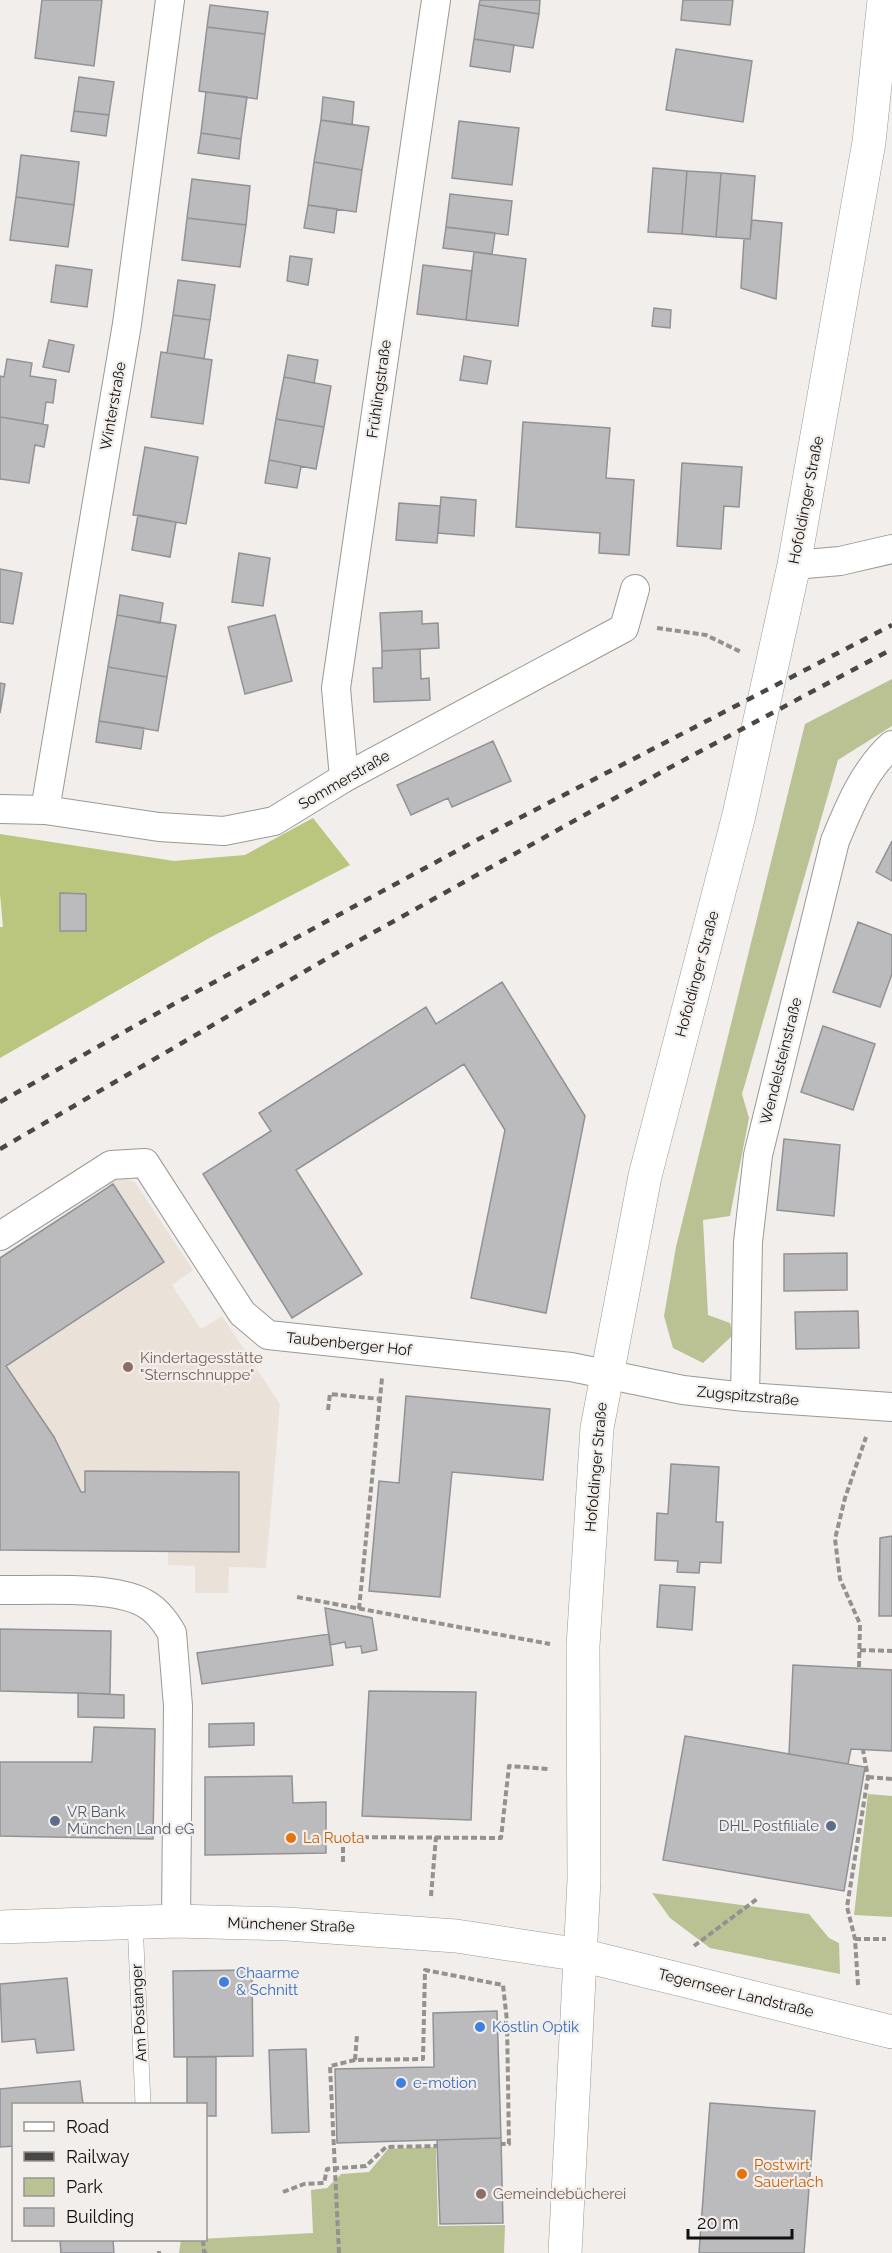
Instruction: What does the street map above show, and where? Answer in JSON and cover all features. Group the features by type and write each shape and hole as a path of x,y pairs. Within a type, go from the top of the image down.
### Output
{"main road":[{"name":"Hofoldinger Straße","path":"565,2253 584,1873 583,1646 597,1428 645,1176 739,815 794,565 869,142 884,0"},
{"name":"Münchener Straße","path":"0,1928 135,1921 309,1925 456,1936 581,1955"},
{"name":"Tegernseer Landstraße","path":"581,1955 892,2032"}],"street":[{"name":"Winterstraße","path":"45,810 127,324 170,0"},
{"name":"Frühlingstraße","path":"344,778 336,688 436,0"},
{"path":"794,565 840,561 892,549"},
{"path":"624,628 634,589"},
{"name":"Sommerstraße","path":"0,809 45,810 159,827 224,831 274,821 344,778 624,628"},
{"name":"Wendelsteinstraße","path":"745,1397 748,1242 758,1155 835,842 854,796 880,756 892,745"},
{"name":"Taubenberger Hof","path":"0,1236 111,1165 146,1163 242,1313 268,1335 606,1372"},
{"name":"Zugspitzstraße","path":"606,1372 683,1390 745,1397 886,1406"},
{"path":"0,1590 89,1592 124,1596 144,1602 166,1623 172,1633 178,1706 176,1921"}],"lane":[{"name":"Am Postanger","path":"135,1921 143,2103"}],"path":[{"path":"624,628 667,627 706,635 745,654"},
{"path":"359,1609 385,1348"},
{"path":"328,1410 330,1395 380,1400"},
{"path":"859,1668 860,1624 840,1579 835,1539 860,1451 886,1406"},
{"path":"297,1597 554,1644"},
{"path":"860,1650 892,1651"},
{"path":"858,1985 855,1939 847,1907 868,1777 862,1750"},
{"path":"343,1862 343,1838 501,1838 509,1766 555,1769"},
{"path":"868,1777 892,1779"},
{"path":"431,1896 436,1837"},
{"path":"694,1946 758,1899"},
{"path":"855,1939 886,1939"},
{"path":"339,2253 330,2066 356,2060 423,2059 425,1970 503,1985 507,2021 509,2144 501,2144"},
{"path":"356,2060 357,2035"},
{"path":"283,2192 304,2184 324,2183 327,2169 366,2166 386,2147 438,2146"},
{"path":"203,2241 204,2252 208,2253"}],"shaded area":[{"name":"Kindertagesstätte \"Sternschnuppe\"","path":"119,1176 135,1182 193,1270 172,1285 201,1329 222,1316 280,1404 266,1568 229,1567 228,1593 195,1593 195,1566 168,1565 168,1552 0,1550 0,1258 108,1187 105,1182"}],"green space":[{"path":"892,679 892,726 838,760 742,1094 749,1118 730,1216 703,1220 708,1315 730,1323 733,1335 703,1363 673,1348 664,1316 676,1247 805,724"},
{"path":"313,818 350,865 211,937 0,1058 0,927 3,927 0,894 0,834 174,861 245,855"},
{"path":"868,1794 892,1796 892,1917 854,1915"},
{"path":"652,1893 809,1914 829,1938 839,1943 840,1974 710,1948 670,1918"},
{"path":"436,2147 438,2226 505,2225 504,2253 179,2253 181,2241 313,2233 311,2190 327,2188 341,2174 369,2172 388,2149"}],"building":[{"path":"42,0 102,0 94,66 35,58"},
{"path":"480,0 540,0 539,14 479,5"},
{"path":"683,0 733,0 730,25 681,20"},
{"path":"210,5 268,12 265,34 207,27"},
{"path":"479,5 539,14 533,48 474,39"},
{"path":"207,27 265,34 257,99 199,91"},
{"path":"474,39 514,45 510,72 470,66"},
{"path":"676,49 752,61 743,122 666,110"},
{"path":"79,77 114,82 109,115 74,111"},
{"path":"206,92 247,97 241,139 201,133"},
{"path":"323,97 354,102 352,125 321,120"},
{"path":"74,111 109,115 106,136 71,131"},
{"path":"321,120 369,127 362,170 314,162"},
{"path":"459,121 519,128 512,185 452,178"},
{"path":"201,133 241,139 239,159 198,153"},
{"path":"21,155 79,162 74,205 16,197"},
{"path":"314,162 362,170 356,212 308,205"},
{"path":"653,168 687,171 682,234 648,232"},
{"path":"687,171 721,173 716,237 682,234"},
{"path":"721,173 755,176 750,239 716,237"},
{"path":"192,179 250,186 246,225 187,218"},
{"path":"450,194 512,201 508,235 446,227"},
{"path":"16,197 74,205 68,247 10,240"},
{"path":"308,205 337,209 334,233 304,228"},
{"path":"187,218 246,225 240,267 182,260"},
{"path":"752,220 782,223 776,299 741,288 744,239 750,239"},
{"path":"446,227 495,233 492,254 443,248"},
{"path":"474,252 526,259 518,326 466,320"},
{"path":"290,256 312,259 308,285 287,281"},
{"path":"56,265 92,270 87,307 51,302"},
{"path":"423,265 472,271 466,320 417,314"},
{"path":"178,280 215,285 210,320 173,315"},
{"path":"654,308 671,310 670,328 652,326"},
{"path":"173,315 210,320 204,359 167,353"},
{"path":"49,340 74,345 69,372 43,367"},
{"path":"161,352 212,360 203,424 151,417"},
{"path":"288,355 318,360 314,383 284,377"},
{"path":"464,356 491,361 487,384 460,380"},
{"path":"7,359 32,363 30,376 56,380 53,403 46,402 43,424 0,417 0,376 4,377"},
{"path":"284,377 331,386 324,427 276,419"},
{"path":"0,417 48,425 44,447 35,445 29,483 0,479"},
{"path":"276,419 324,427 316,469 269,460"},
{"path":"523,422 610,428 606,478 634,480 629,555 599,553 600,533 516,527"},
{"path":"145,447 198,457 186,524 133,515"},
{"path":"269,460 301,466 297,488 265,483"},
{"path":"682,463 742,467 739,507 724,506 721,549 677,546"},
{"path":"441,497 476,500 474,536 438,533"},
{"path":"399,503 440,506 437,543 396,540"},
{"path":"138,515 176,522 170,557 132,550"},
{"path":"239,553 270,558 263,606 232,602"},
{"path":"0,569 22,573 13,624 0,622"},
{"path":"120,595 163,603 160,623 117,615"},
{"path":"422,611 422,624 438,623 439,648 382,651 380,613"},
{"path":"117,615 176,625 167,677 108,667"},
{"path":"275,615 292,681 245,694 228,627"},
{"path":"420,649 421,679 429,678 430,700 374,702 373,668 382,668 382,651"},
{"path":"108,667 167,677 158,731 99,721"},
{"path":"0,683 5,684 0,713"},
{"path":"99,721 144,728 141,749 96,742"},
{"path":"493,741 511,781 452,807 448,798 411,815 397,785"},
{"path":"892,841 892,881 876,872"},
{"path":"60,893 86,894 86,931 60,931"},
{"path":"858,922 892,935 892,974 880,1007 833,992"},
{"path":"502,982 585,1116 546,1313 471,1298 505,1130 464,1064 296,1170 362,1274 292,1318 203,1174 271,1131 259,1113 426,1007 436,1024"},
{"path":"823,1026 875,1044 853,1110 801,1092"},
{"path":"784,1139 840,1145 834,1216 777,1210"},
{"path":"113,1184 164,1262 6,1366 54,1437 81,1492 85,1492 85,1471 239,1472 239,1552 0,1550 0,1258"},
{"path":"847,1253 847,1290 784,1291 784,1254"},
{"path":"858,1311 859,1348 796,1349 795,1312"},
{"path":"406,1396 550,1409 543,1480 452,1472 440,1597 369,1591 379,1481 399,1483"},
{"path":"671,1464 719,1467 716,1522 723,1522 721,1563 700,1562 699,1573 677,1572 678,1561 655,1560 657,1513 668,1514"},
{"path":"892,1536 892,1616 879,1616 880,1538"},
{"path":"660,1585 695,1587 692,1630 657,1627"},
{"path":"325,1608 372,1618 377,1650 362,1653 361,1646 346,1648 345,1642 330,1645"},
{"path":"0,1629 111,1631 110,1694 0,1691"},
{"path":"329,1634 333,1665 202,1684 197,1653"},
{"path":"793,1665 892,1670 892,1751 851,1749 848,1764 789,1754"},
{"path":"369,1691 476,1692 471,1820 362,1816"},
{"path":"78,1693 124,1695 124,1718 78,1717"},
{"path":"254,1723 254,1745 209,1747 209,1724"},
{"path":"94,1727 155,1729 153,1839 0,1836 0,1762 92,1762"},
{"path":"685,1736 865,1767 844,1891 663,1860"},
{"path":"292,1776 293,1803 326,1802 326,1853 205,1855 205,1777"},
{"path":"252,1970 253,2056 174,2057 173,1971"},
{"path":"67,1978 74,2050 37,2053 35,2039 2,2042 0,1984"},
{"path":"497,2011 501,2138 337,2143 335,2069 434,2067 433,2013"},
{"path":"306,2049 309,2132 272,2133 269,2050"},
{"path":"187,2057 216,2057 216,2116 207,2116 207,2103 187,2103"},
{"path":"80,2081 83,2103 12,2103 12,2146 0,2147 0,2089"},
{"path":"710,2103 815,2111 804,2253 699,2253"},
{"path":"501,2138 503,2223 440,2224 437,2140"},
{"path":"60,2241 113,2241 114,2253 61,2253"}],"railway":[{"path":"0,1102 172,1005 475,841 892,625"},
{"path":"0,1149 333,955 669,768 892,649"}],"place":[{"name":"Kindertagesstätte \"Sternschnuppe\"","path":"128,1367"},
{"name":"VR Bank München Land eG","path":"55,1821"},
{"name":"DHL Postfiliale","path":"831,1826"},
{"name":"La Ruota","path":"291,1838"},
{"name":"Chaarme & Schnitt","path":"224,1982"},
{"name":"Köstlin Optik","path":"480,2027"},
{"name":"e-motion","path":"401,2083"},
{"name":"Postwirt Sauerlach","path":"742,2174"},
{"name":"Gemeindebücherei","path":"481,2194"}]}
